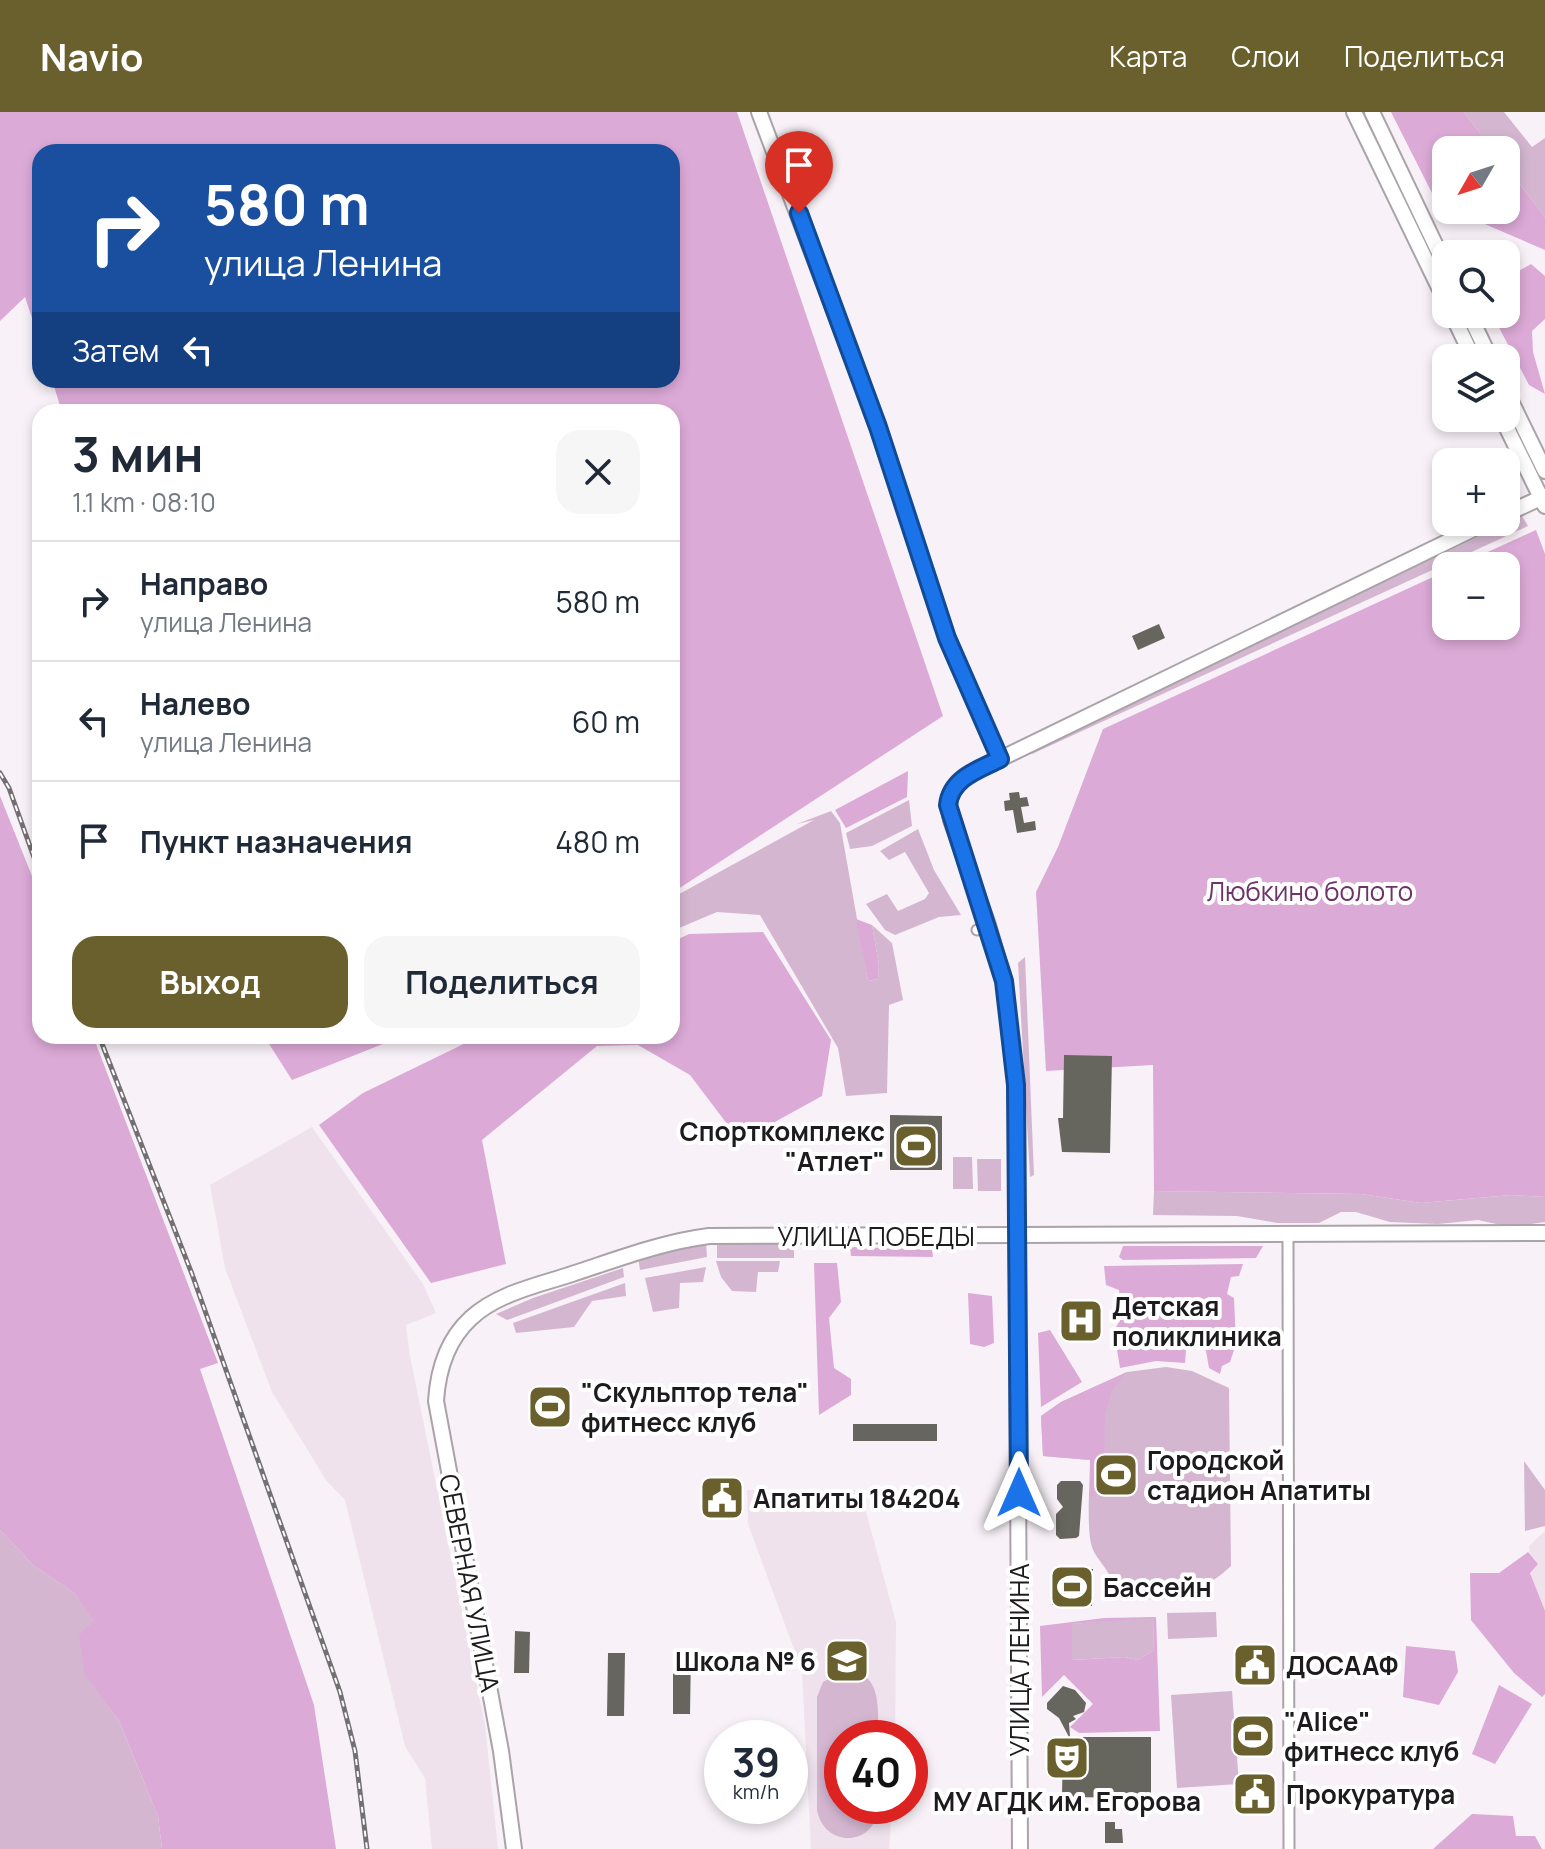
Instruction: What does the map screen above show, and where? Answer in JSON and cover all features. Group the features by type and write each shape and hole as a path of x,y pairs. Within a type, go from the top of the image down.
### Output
{"street":[{"path":"759,112 878,427 947,638 1000,759"},
{"path":"1354,112 1432,271"},
{"path":"1372,112 1433,240"},
{"path":"1520,420 1545,471"},
{"path":"1509,432 1544,500 1520,509"},
{"name":"УЛИЦА ЛЕНИНА","path":"1020,1849 1016,1085 1004,981 983,928 948,805 952,790 957,782 1000,759 1459,536"},
{"name":"УЛИЦА ПОБЕДЫ","path":"465,1324 482,1309 504,1297 680,1240 709,1236 1545,1233"},
{"path":"1288,1234 1289,1849"},
{"name":"СЕВЕРНАЯ УЛИЦА","path":"465,1324 443,1359 436,1401 501,1751 514,1849"}],"shaded area":[{"path":"1464,112 1504,112 1532,147 1545,138 1545,217 1520,184 1520,136 1482,136"},
{"path":"1520,517 1528,526 1520,530"},
{"path":"1480,536 1506,536 1471,552 1446,552"},
{"path":"1432,559 1432,570 1032,754 1029,751"},
{"path":"909,800 912,826 872,846 850,849 846,833"},
{"path":"831,811 840,823 868,981 878,979 879,965 872,925 892,943 903,1000 889,1005 887,1093 846,1096 838,1048 760,915 717,912 680,928 680,894 814,820 797,824"},
{"path":"918,829 934,870 961,915 939,917 895,935 885,930 866,904 887,894 898,911 925,899 929,893 905,852 889,860 880,851"},
{"path":"1025,957 1034,1175 1030,1177 1018,963"},
{"path":"312,1127 423,1284 436,1313 406,1325 485,1725 498,1849 432,1849 425,1778 405,1746 345,1500 326,1480 272,1392 225,1268 210,1185"},
{"path":"953,1157 972,1157 973,1189 953,1189"},
{"path":"977,1159 1001,1159 1001,1191 978,1191"},
{"path":"1154,1191 1361,1194 1421,1203 1511,1195 1545,1197 1545,1222 1510,1227 1478,1220 1438,1224 1390,1222 1356,1212 1341,1212 1319,1223 1278,1223 1237,1216 1153,1215"},
{"path":"794,1239 794,1258 717,1258 717,1240"},
{"path":"706,1242 707,1257 640,1270 638,1257"},
{"path":"716,1261 780,1261 778,1272 758,1272 756,1292 732,1291 721,1277"},
{"path":"706,1267 703,1282 680,1283 679,1308 653,1312 645,1278"},
{"path":"623,1268 624,1277 507,1320 496,1314 533,1298"},
{"path":"625,1283 626,1296 592,1301 574,1327 516,1333 513,1323"},
{"path":"1166,1367 1192,1371 1229,1388 1231,1566 1200,1588 1183,1595 1149,1599 1132,1594 1118,1584 1094,1552 1089,1529 1090,1460 1043,1456 1041,1416 1061,1402 1127,1372"},
{"path":"1524,1461 1545,1490 1545,1526 1525,1531"},
{"name":"Школа № 6","path":"747,1490 860,1490 896,1622 895,1720 824,1720 824,1824 891,1824 889,1849 811,1849 808,1720 804,1720 802,1671 748,1524"},
{"path":"0,1530 34,1566 74,1593 95,1621 84,1672 119,1721 158,1816 162,1849 0,1849"},
{"path":"1545,1531 1545,1629 1532,1600 1529,1546"},
{"path":"1216,1612 1217,1637 1168,1639 1167,1613"},
{"path":"1153,1617 1154,1650 1138,1660 1124,1657 1072,1660 1072,1624"},
{"path":"843,1671 856,1672 872,1684 876,1693 878,1720 824,1720 824,1824 872,1824 860,1836 839,1837 829,1832 822,1823 817,1810 817,1697 823,1682"},
{"path":"1232,1691 1239,1784 1177,1788 1171,1695"}],"green space":[{"path":"0,112 737,112 943,716 680,888 680,404 60,404 54,388 680,388 680,144 32,144 32,318 25,297 0,321"},
{"path":"1391,112 1464,112 1482,136 1432,136 1432,193"},
{"path":"1520,184 1545,217 1545,250 1485,224 1520,224"},
{"path":"1531,264 1545,276 1545,319 1532,331 1533,352 1545,394 1529,385 1520,368 1520,344 1508,344 1499,328 1520,328 1520,270"},
{"name":"Любкино болото","path":"1536,530 1545,554 1545,1197 1511,1195 1421,1203 1361,1194 1154,1191 1153,1065 1046,1071 1036,892 1058,847 1103,729 1432,577 1432,640 1520,640 1520,552 1488,552"},
{"path":"908,771 907,797 846,828 835,810"},
{"path":"0,796 32,876 32,1044 96,1044 218,1363 200,1369 314,1705 336,1849 162,1849 158,1816 119,1721 84,1673 79,1635 94,1621 74,1593 34,1566 0,1530"},
{"path":"856,919 872,925 879,965 878,979 868,981"},
{"path":"763,932 831,1040 822,1096 740,1141 690,1075 638,1045 597,1046 482,1140 506,1264 431,1283 319,1125 363,1093 464,1044 680,1044 680,938 689,934"},
{"path":"269,1044 383,1044 292,1080"},
{"path":"1123,1246 1263,1246 1256,1258 1123,1260 1119,1257"},
{"path":"850,1247 932,1249 933,1257 851,1256"},
{"path":"814,1263 837,1263 841,1302 829,1318 834,1368 851,1379 851,1395 819,1415"},
{"path":"1243,1264 1239,1276 1231,1277 1227,1294 1234,1298 1236,1344 1230,1362 1222,1366 1220,1374 1209,1368 1206,1351 1200,1346 1186,1350 1185,1363 1156,1361 1120,1368 1114,1331 1121,1318 1119,1290 1106,1285 1104,1266"},
{"path":"968,1293 992,1296 994,1343 984,1347 970,1344"},
{"path":"1050,1330 1082,1382 1041,1407 1038,1333"},
{"path":"1127,1372 1112,1390 1105,1414 1104,1481 1091,1498 1090,1460 1043,1456 1041,1416 1061,1402"},
{"path":"1528,1552 1538,1564 1530,1573 1545,1611 1545,1694 1542,1697 1514,1673 1471,1620 1470,1573 1499,1573"},
{"path":"1156,1617 1160,1731 1079,1733 1070,1727 1093,1704 1064,1675 1042,1697 1040,1626 1104,1618","holes":["1153,1618 1154,1650 1138,1660 1124,1657 1072,1660 1072,1624"]},
{"path":"1406,1646 1455,1651 1458,1672 1439,1705 1403,1697"},
{"path":"1499,1685 1532,1704 1495,1764 1472,1754"},
{"path":"1472,1814 1513,1816 1516,1836 1535,1836 1542,1849 1433,1849"}],"building":[{"path":"1159,624 1165,638 1138,650 1132,636"},
{"path":"1019,792 1020,798 1027,797 1029,806 1021,807 1024,823 1035,821 1036,830 1017,833 1013,810 1005,811 1004,801 1010,800 1009,793"},
{"path":"1064,1055 1112,1056 1110,1153 1062,1152 1058,1118 1063,1118"},
{"name":"Спорткомплекс \"Атлет\"","path":"890,1115 942,1116 942,1170 890,1170"},
{"path":"853,1424 937,1424 937,1441 853,1441"},
{"path":"1061,1481 1080,1481 1083,1485 1079,1536 1076,1538 1060,1539 1056,1535 1056,1514 1063,1507 1057,1499 1057,1485"},
{"name":"Бассейн","path":"1053,1569 1093,1569 1092,1606 1052,1605"},
{"path":"515,1631 530,1632 529,1673 514,1673"},
{"path":"673,1651 691,1651 690,1714 673,1714"},
{"path":"608,1653 625,1653 624,1716 607,1716"},
{"path":"1063,1686 1075,1690 1086,1703 1084,1712 1073,1716 1076,1719 1069,1723 1070,1737 1151,1737 1151,1798 1062,1797 1063,1737 1069,1737 1059,1718 1047,1709 1047,1703"},
{"path":"1105,1822 1115,1822 1115,1829 1122,1829 1123,1843 1105,1843"}],"railway":[{"path":"0,773 9,788 32,852"},
{"path":"102,1044 192,1274 340,1692 355,1751 367,1849"}],"place":[{"name":"Спорткомплекс \"Атлет\"","path":"916,1146"},
{"name":"Детская поликлиника","path":"1081,1321"},
{"name":"\"Скульптор тела\" фитнесс клуб","path":"550,1407"},
{"name":"Городской стадион Апатиты","path":"1116,1475"},
{"name":"Апатиты 184204","path":"722,1498"},
{"name":"Бассейн","path":"1072,1587"},
{"name":"Школа № 6","path":"847,1661"},
{"name":"ДОСААФ","path":"1255,1665"},
{"name":"\"Alice\" фитнесс клуб","path":"1253,1736"},
{"name":"МУ АГДК им. Егорова","path":"1067,1758"},
{"name":"Прокуратура","path":"1255,1794"}],"route":[{"path":"799,213 878,427 947,638 970,697 1000,759 957,782 948,805 953,828 991,934 1004,981 1010,1021 1016,1085 1019,1493"}]}
